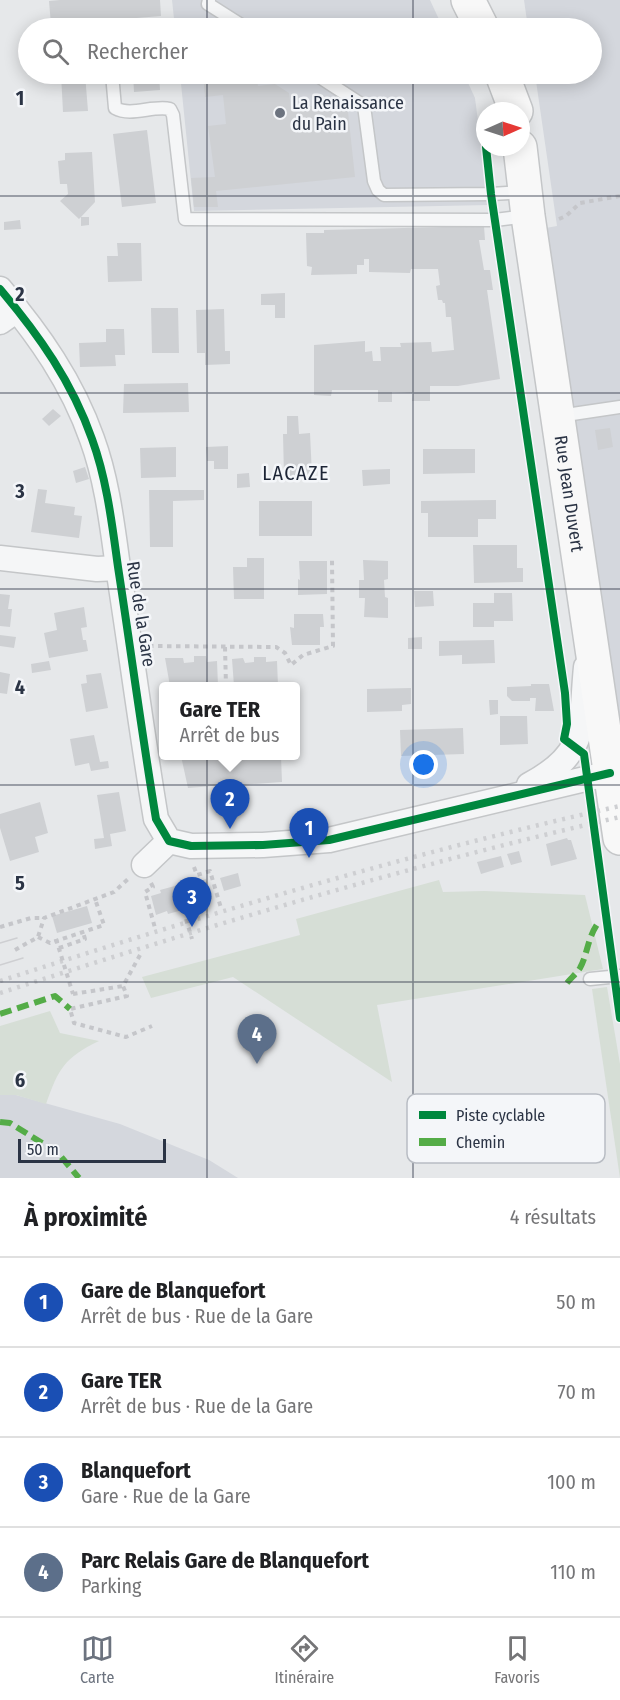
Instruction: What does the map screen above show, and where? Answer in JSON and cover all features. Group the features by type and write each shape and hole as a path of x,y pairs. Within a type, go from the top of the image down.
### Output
{"street":[{"path":"468,0 477,18"},
{"path":"506,84 513,102"},
{"name":"Rue Jean Duvert","path":"522,156 537,209 557,416 620,838"},
{"name":"Rue de la Gare","path":"0,289 9,316 39,337 63,373 93,439 106,493 156,819 180,843"},
{"path":"0,558 97,569 118,568"},
{"path":"499,798 531,784 550,772 567,759 574,747 580,735 589,635"},
{"path":"144,865 180,843 263,845 329,840 610,773"}],"lane":[{"path":"209,0 208,4 230,18"},
{"path":"113,84 115,108 122,112 162,107 171,109 185,219 495,220 537,209"},
{"path":"330,84 363,105 374,181 378,190 384,195 491,194 537,209"},
{"path":"557,416 620,407"},
{"path":"590,979 620,976"}],"path":[{"path":"537,209 566,216 580,203 620,196"},
{"path":"130,646 276,647 285,653 291,665 303,655 333,646 332,560"},
{"path":"225,647 226,682"},
{"path":"180,843 197,874 210,871 221,908"},
{"path":"0,927 31,918 44,918 114,892 144,865 148,870 153,887 145,892 155,928"},
{"path":"38,937 50,943 104,925 95,899"},
{"path":"15,950 38,937 44,918"},
{"path":"186,918 192,939"},
{"path":"59,948 85,939 83,932"},
{"path":"56,939 73,994 123,986"},
{"path":"123,986 141,955"},
{"path":"123,986 127,996 70,1009 74,1023 126,1037 152,1026"}],"shaded area":[{"path":"172,0 430,0 438,18 174,18"},
{"path":"524,0 620,0 620,749 546,228 557,226 536,84 602,84 602,18 527,18"},
{"path":"181,84 469,84 476,106 476,156 483,156 489,205 194,211"},
{"path":"439,880 443,892 484,891 585,895 603,969 377,1005 392,1082 233,977 151,998 142,977 300,935 296,919"},
{"path":"607,987 620,1064 620,1178 592,989"},
{"path":"50,1011 60,1033 99,1041 78,1053 64,1065 46,1104 16,1095 0,1095 0,1026"},
{"path":"0,1095 16,1095 120,1124 209,1160 238,1178 0,1178"}],"building":[{"path":"160,0 161,16 50,18 49,1"},
{"path":"62,84 86,84 88,111 63,112"},
{"path":"134,84 160,84 160,90 134,92"},
{"path":"204,84 258,84 258,86 275,84 289,93 291,108 338,104 348,112 355,177 216,191 218,207 194,207 191,178 215,177 208,126 226,124 223,95 205,97"},
{"path":"147,130 156,203 122,207 113,134"},
{"path":"92,152 95,202 79,219 60,201 68,194 67,184 60,184 58,161 65,160 65,153"},
{"path":"81,217 89,217 89,225 81,226"},
{"path":"20,220 21,229 4,230 4,222"},
{"path":"484,226 485,240 479,240 484,270 490,270 493,290 487,290 500,379 458,386 430,386 430,401 412,401 413,393 392,392 392,402 378,402 378,390 332,390 331,396 314,395 314,345 365,341 365,352 372,351 373,361 381,361 380,347 401,347 400,343 431,342 432,352 454,350 451,317 446,317 445,303 438,300 436,286 440,285 438,269 411,269 410,273 369,272 369,259 364,259 364,265 357,265 357,274 311,275 312,267 307,266 306,233 324,233 324,230"},
{"path":"117,243 141,243 142,281 108,282 107,256 118,256"},
{"path":"285,293 285,318 275,318 275,305 261,305 261,294"},
{"path":"151,308 178,308 179,353 152,353"},
{"path":"224,309 225,351 230,351 230,364 205,365 205,353 197,353 196,310"},
{"path":"106,329 124,329 125,355 115,355 116,366 80,367 79,343 106,342"},
{"path":"188,383 189,412 123,413 124,384"},
{"path":"53,409 61,416 49,426 42,419"},
{"path":"287,416 298,416 299,434 310,433 312,475 284,476 283,434 287,434"},
{"path":"610,428 613,447 598,450 595,430"},
{"path":"228,446 228,469 214,469 214,461 207,461 206,447"},
{"path":"176,447 176,477 141,478 140,448"},
{"path":"423,449 475,449 475,473 423,474"},
{"path":"85,467 89,479 76,483 73,471"},
{"path":"390,469 390,484 363,486 362,470"},
{"path":"249,473 250,487 237,488 237,474"},
{"path":"38,489 47,490 45,503 75,507 74,515 82,516 79,538 31,532"},
{"path":"149,490 204,490 204,500 173,501 173,547 150,547"},
{"path":"496,500 496,519 478,519 478,537 428,537 428,513 421,513 421,501"},
{"path":"259,501 312,501 312,536 259,536"},
{"path":"473,545 517,545 517,568 523,568 523,582 474,583"},
{"path":"247,558 264,558 264,599 234,599 233,567 247,567"},
{"path":"363,560 388,561 388,579 384,580 385,597 388,598 388,618 364,617 365,598 359,598 359,580 364,580"},
{"path":"299,561 327,561 327,594 298,595"},
{"path":"414,591 433,591 434,606 415,607"},
{"path":"494,593 512,593 513,621 494,621 494,627 473,627 473,603 494,603"},
{"path":"0,594 10,595 8,609 12,609 10,627 0,626"},
{"path":"84,607 87,627 81,628 88,651 49,658 44,633 57,630 54,613"},
{"path":"294,614 323,614 324,627 320,627 320,645 292,645 290,627 294,628"},
{"path":"0,635 16,637 14,648 0,646"},
{"path":"422,637 422,649 408,649 408,638"},
{"path":"494,640 495,663 462,664 462,655 439,656 439,641"},
{"path":"194,656 206,656 207,662 217,661 218,682 169,682 165,658 183,658 184,663 194,662"},
{"path":"254,657 266,657 266,662 277,661 278,682 234,682 232,659 243,658 245,663 254,662"},
{"path":"49,661 51,670 32,673 31,664"},
{"path":"0,672 10,674 7,694 0,693"},
{"path":"101,673 108,708 86,712 81,684 87,683 86,675"},
{"path":"531,684 549,684 554,711 535,711 536,698 530,698 530,701 512,701 507,696 507,687 531,686"},
{"path":"411,688 411,704 402,705 402,711 367,712 367,689"},
{"path":"489,700 498,700 498,714 490,715"},
{"path":"500,716 527,716 528,744 500,745"},
{"path":"463,728 464,754 401,756 400,730"},
{"path":"94,735 100,762 108,761 109,768 91,771 89,763 75,766 70,739"},
{"path":"182,760 281,760 282,782 238,785 238,781 225,782 225,785 188,788"},
{"path":"119,792 126,831 110,834 112,846 95,849 94,839 104,838 97,795"},
{"path":"40,802 48,833 35,837 39,852 10,861 0,828 0,814"},
{"path":"567,838 571,840 577,859 551,866 546,844"},
{"path":"519,851 522,862 511,865 507,854"},
{"path":"501,856 504,867 481,874 477,862"},
{"path":"238,873 241,886 224,891 220,878"},
{"path":"206,879 212,899 199,903 200,905 156,915 151,896 161,893 160,890"},
{"path":"87,906 92,923 57,933 52,916"}],"tram line":[{"path":"0,943 17,938"},
{"path":"0,965 23,958"}],"railway":[{"path":"0,981 308,886 464,844 620,806"},
{"path":"0,993 308,898 464,855 620,817"}],"marked path":[{"path":"567,983 580,968 598,923"},
{"path":"0,1014 55,996 70,1009"},
{"path":"0,1122 10,1123 58,1153 79,1178"}],"cycle path":[{"path":"487,156 565,693 567,724 564,739 584,754 620,1018"},
{"path":"0,289 53,360 75,398 97,455 111,518 156,819 169,841 191,846 263,845 329,840 610,773"}],"place":[{"name":"La Renaissance du Pain","path":"280,113"},
{"name":"Gare TER","path":"230,829"},
{"name":"Gare de Blanquefort","path":"309,858"},
{"name":"Blanquefort","path":"192,927"},
{"name":"Parc Relais Gare de Blanquefort","path":"257,1064"}],"district":[{"name":"LACAZE","path":"296,473"}]}
